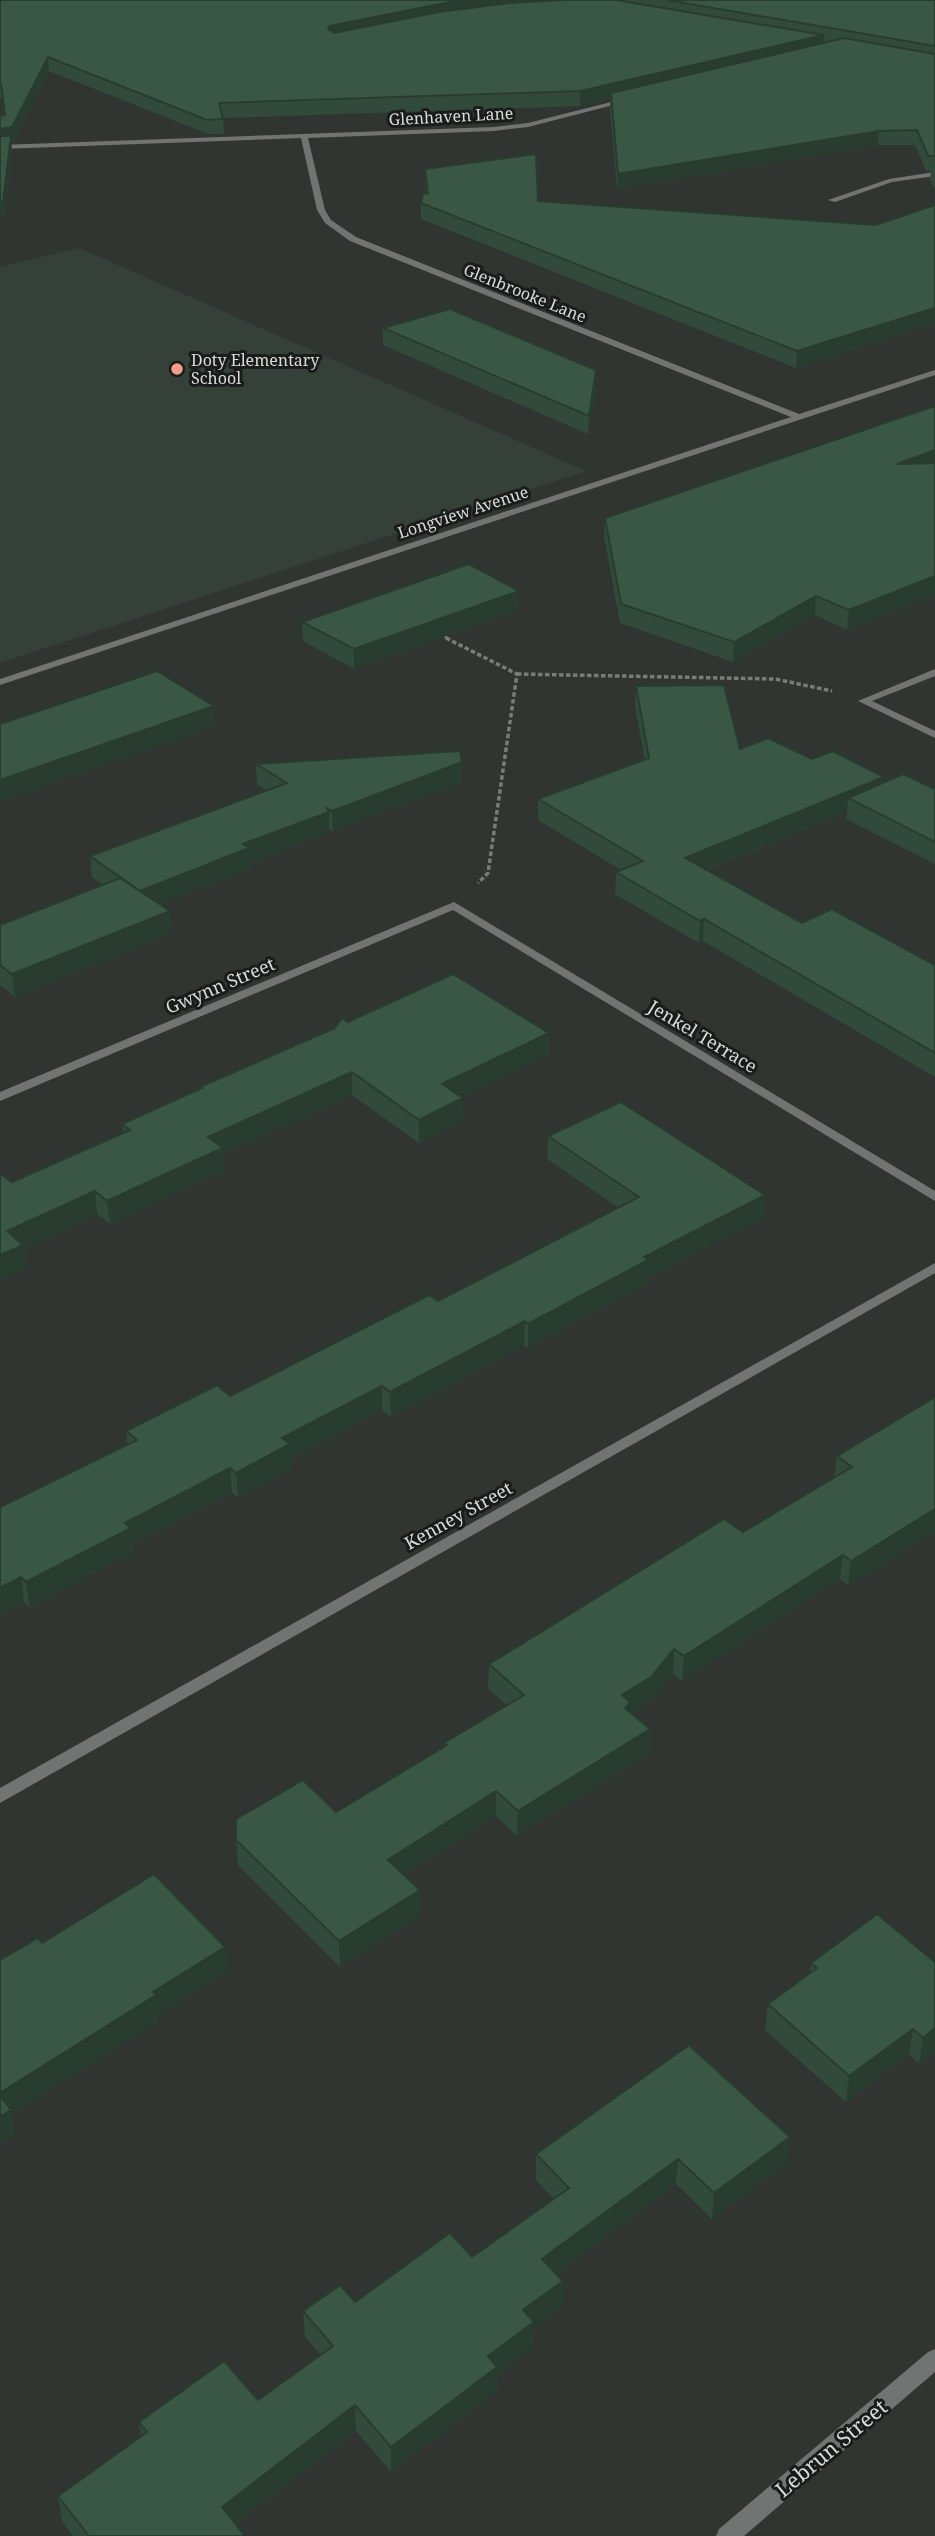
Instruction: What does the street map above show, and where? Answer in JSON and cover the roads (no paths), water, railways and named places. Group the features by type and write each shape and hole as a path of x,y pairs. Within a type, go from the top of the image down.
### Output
{"street":[{"name":"Glenhaven Lane","path":"0,147 510,128 636,98"},
{"name":"Glenbrooke Lane","path":"304,137 321,210 328,220 353,239 798,417"},
{"path":"832,200 891,180 935,174"},
{"name":"Longview Avenue","path":"0,682 935,372"},
{"path":"935,672 863,701 935,735"},
{"name":"Gwynn Street","path":"0,1097 454,905"},
{"name":"Jenkel Terrace","path":"454,905 935,1197"},
{"name":"Kenney Street","path":"0,1796 935,1267"},
{"name":"Lebrun Street","path":"727,2536 935,2359"}],"place":[{"name":"Doty Elementary School","path":"177,369"}]}
